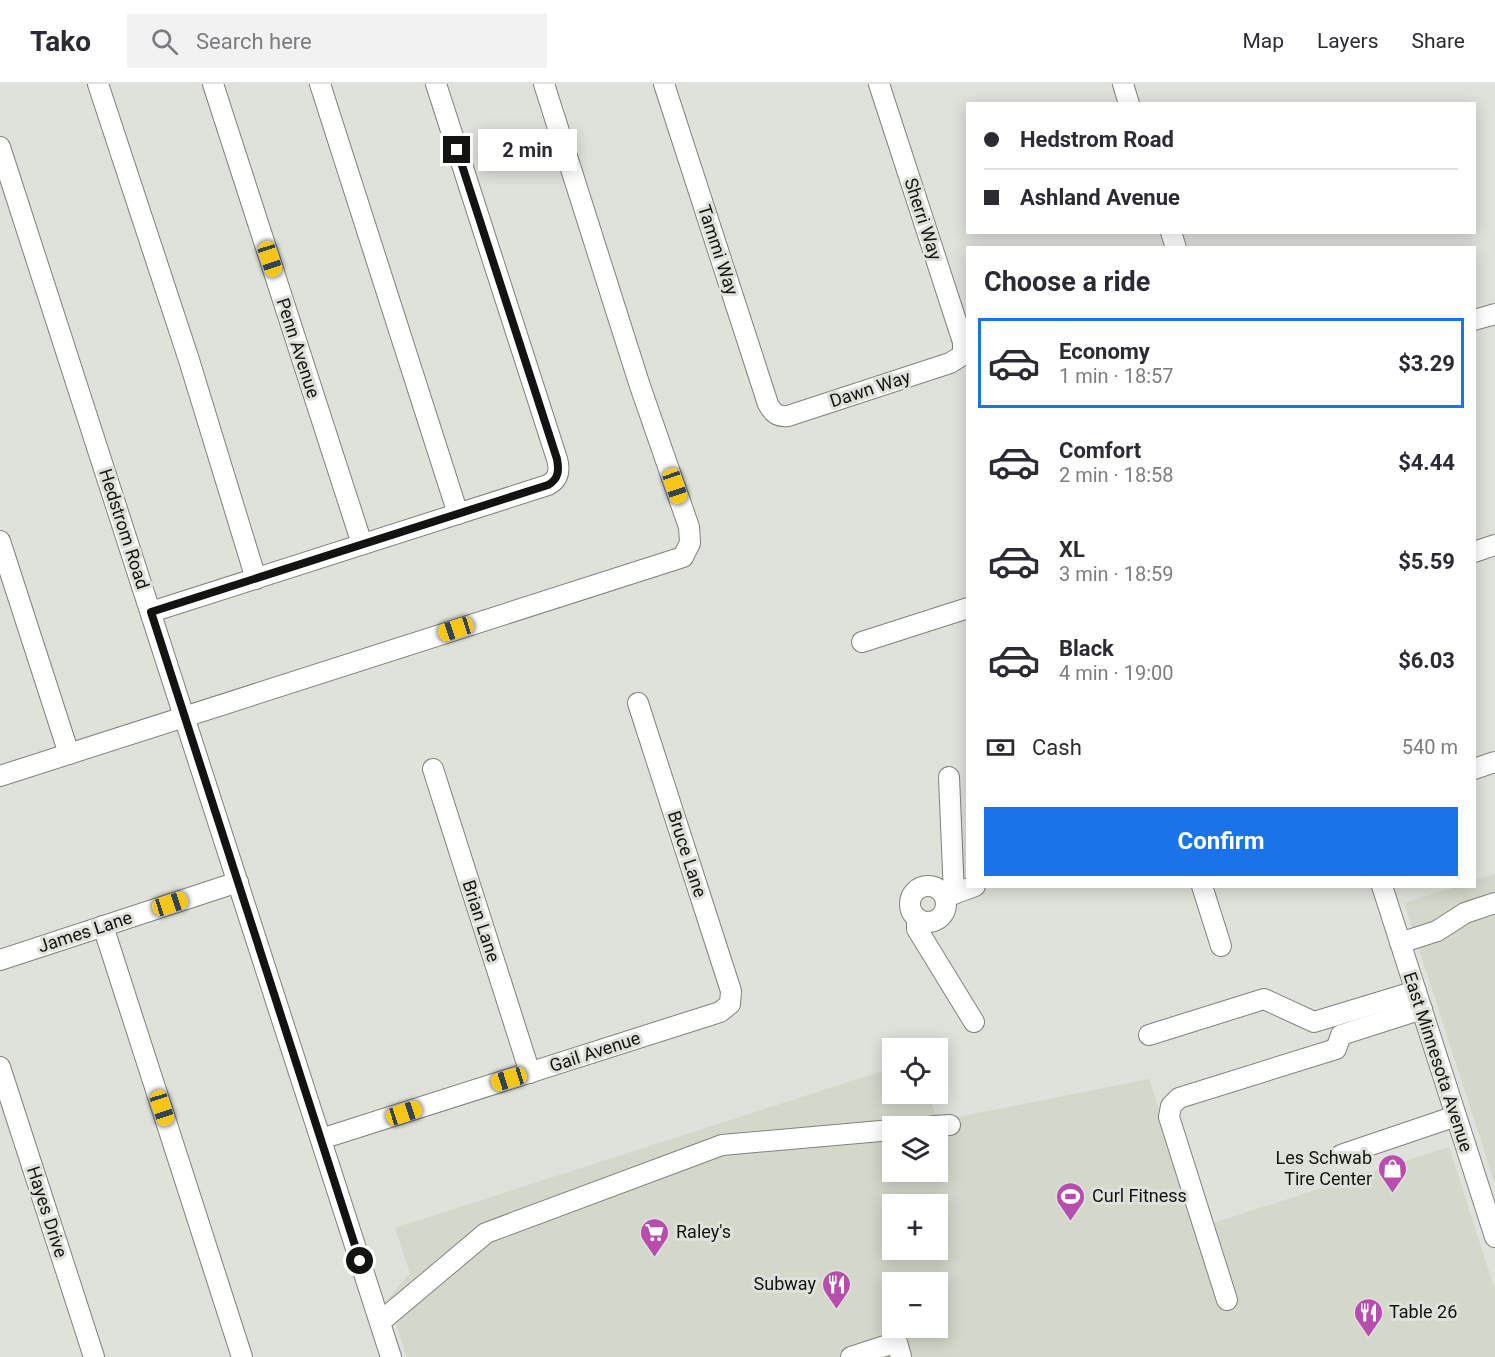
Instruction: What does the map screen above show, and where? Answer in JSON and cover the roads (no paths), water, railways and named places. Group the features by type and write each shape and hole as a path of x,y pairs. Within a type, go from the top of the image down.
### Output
{"street":[{"path":"98,84 189,360 256,579"},
{"name":"Penn Avenue","path":"213,84 362,544"},
{"path":"320,84 458,514"},
{"path":"151,612 548,485 554,482 558,475 557,459 436,84"},
{"path":"0,776 683,557 690,543 689,527 640,386 543,84"},
{"name":"Tammi Way","path":"664,84 768,404 775,414"},
{"name":"Sherri Way","path":"879,84 963,342 963,355"},
{"path":"1123,84 1128,102"},
{"name":"Hedstrom Road","path":"0,149 391,1357"},
{"path":"1476,319 1495,314"},
{"name":"Dawn Way","path":"775,414 788,416 950,363 963,355"},
{"path":"0,541 69,754"},
{"path":"1476,551 1495,545"},
{"path":"862,642 966,609"},
{"name":"Bruce Lane","path":"638,703 731,991 730,1004"},
{"path":"1476,768 1495,762"},
{"name":"Brian Lane","path":"433,769 530,1073"},
{"path":"949,777 950,895 946,909 939,919 928,922 913,914 911,897 919,888 925,886 937,888 950,895 969,888"},
{"name":"James Lane","path":"0,960 238,882"},
{"path":"1203,888 1221,946"},
{"name":"East Minnesota Avenue","path":"1383,888 1456,1116 1490,1201 1495,1237"},
{"path":"1400,943 1437,931 1465,913 1495,903"},
{"path":"917,918 917,929 974,1022"},
{"path":"103,926 242,1357"},
{"path":"1149,1035 1264,999 1314,1022 1419,1000"},
{"path":"1227,1300 1169,1117 1171,1106 1179,1098 1336,1049 1341,1035 1419,1000"},
{"name":"Gail Avenue","path":"321,1139 720,1012 730,1004"},
{"name":"Hayes Drive","path":"0,1067 94,1357"},
{"path":"1341,1155 1456,1116"},
{"path":"380,1322 486,1233 722,1145 882,1131"},
{"path":"851,1357 897,1342 902,1357"}],"place":[{"name":"Les Schwab Tire Center","path":"1393,1194"},
{"name":"Curl Fitness","path":"1071,1222"},
{"name":"Raley's","path":"655,1258"},
{"name":"Subway","path":"837,1310"},
{"name":"Table 26","path":"1368,1338"}]}
